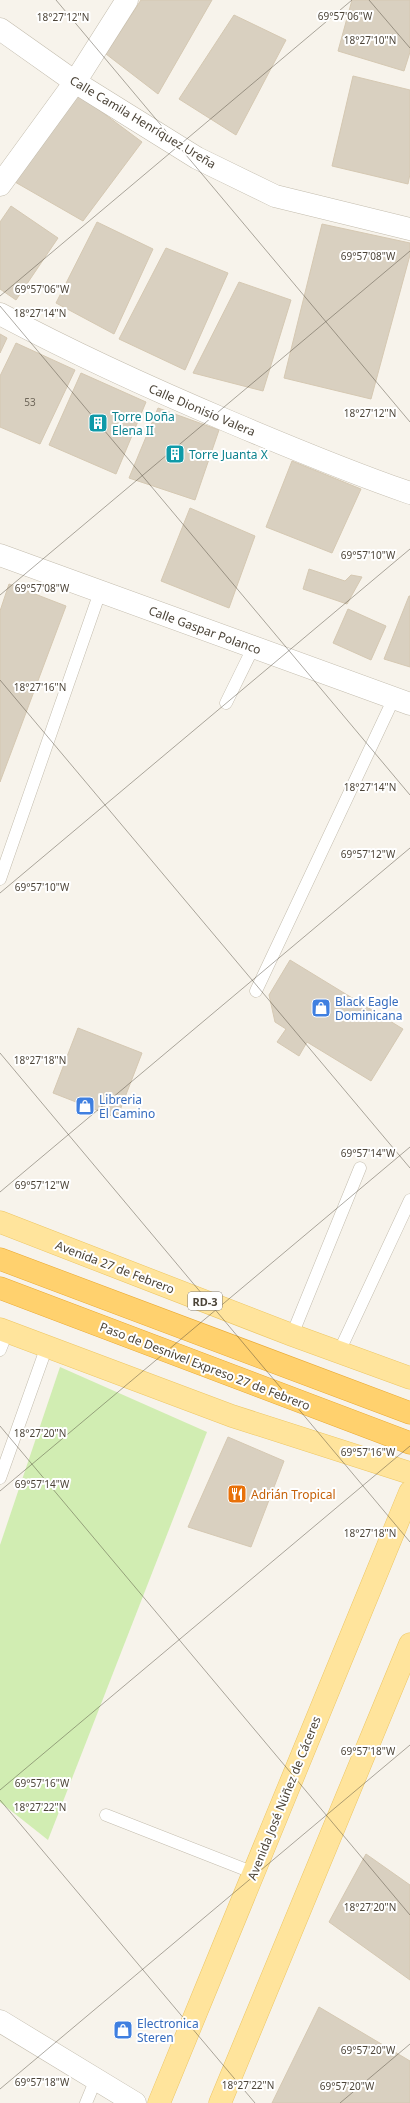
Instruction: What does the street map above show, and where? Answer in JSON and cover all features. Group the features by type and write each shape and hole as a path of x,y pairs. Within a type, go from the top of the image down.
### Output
{"highway":[{"name":"RD-3","path":"0,1259 410,1413"},
{"name":"Paso de Desnivel Expreso 27 de Febrero","path":"0,1288 410,1443"}],"main road":[{"name":"Avenida 27 de Febrero","path":"0,1222 292,1335 410,1378"},
{"path":"2,1337 47,1346 232,1416 410,1473"},
{"name":"Avenida José Núñez de Cáceres","path":"159,2103 410,1492"},
{"path":"220,2103 410,1644"}],"street":[{"path":"0,185 74,82 127,0"},
{"name":"Calle Camila Henríquez Ureña","path":"0,29 74,82 197,158 276,196 410,230"},
{"name":"Calle Dionisio Valera","path":"0,314 48,340 142,385 263,436 410,493"},
{"name":"Calle Gaspar Polanco","path":"0,555 402,701"},
{"path":"0,2022 96,2078 135,2103"}],"lane":[{"path":"0,878 100,592"},
{"path":"226,703 253,648"},
{"path":"256,991 402,701"},
{"path":"292,1335 360,1168"},
{"path":"339,1352 410,1200"},
{"path":"0,1478 47,1346"},
{"path":"106,1815 254,1873"},
{"path":"86,2103 96,2078"}],"green space":[{"path":"60,1367 207,1432 48,1840 0,1802 0,1545"}],"building":[{"path":"141,0 212,0 158,94 106,54"},
{"path":"352,0 410,0 410,52 404,71 338,51"},
{"path":"234,15 286,40 236,135 179,99"},
{"path":"353,76 410,90 410,174 408,184 332,166"},
{"path":"75,92 142,142 83,221 15,182"},
{"path":"11,206 58,238 16,300 0,289 0,222"},
{"path":"97,222 153,249 114,334 56,303"},
{"path":"322,224 410,243 410,255 371,399 284,378"},
{"path":"166,248 228,273 185,370 119,339"},
{"path":"239,282 291,300 263,391 193,373"},
{"path":"0,334 7,338 0,353"},
{"path":"16,343 75,370 40,444 0,427 0,376"},
{"name":"Torre Doña Elena II","path":"81,373 146,402 116,474 49,445"},
{"name":"Torre Juanta X","path":"158,408 219,430 195,500 129,478"},
{"path":"292,461 361,489 332,553 266,527"},
{"path":"190,508 255,536 229,608 161,581"},
{"path":"309,569 345,581 351,575 362,577 347,604 303,589"},
{"path":"9,584 66,606 0,782 0,611"},
{"path":"410,596 410,667 384,659"},
{"path":"348,609 386,626 371,660 333,643"},
{"name":"Black Eagle Dominicana","path":"290,960 403,1029 371,1081 307,1042 299,1056 277,1042 286,1029 275,1022 269,995"},
{"path":"78,1028 142,1053 117,1118 53,1093"},
{"name":"Adrián Tropical","path":"228,1437 284,1461 251,1547 188,1527"},
{"path":"366,1854 410,1885 410,1980 329,1922"},
{"path":"319,2007 410,2061 410,2103 272,2103"}],"place":[{"name":"Torre Doña Elena II","path":"98,423"},
{"name":"Torre Juanta X","path":"175,454"},
{"name":"Black Eagle Dominicana","path":"321,1008"},
{"name":"Libreria El Camino","path":"85,1106"},
{"name":"Adrián Tropical","path":"237,1494"},
{"name":"Electronica Steren","path":"123,2030"}]}
